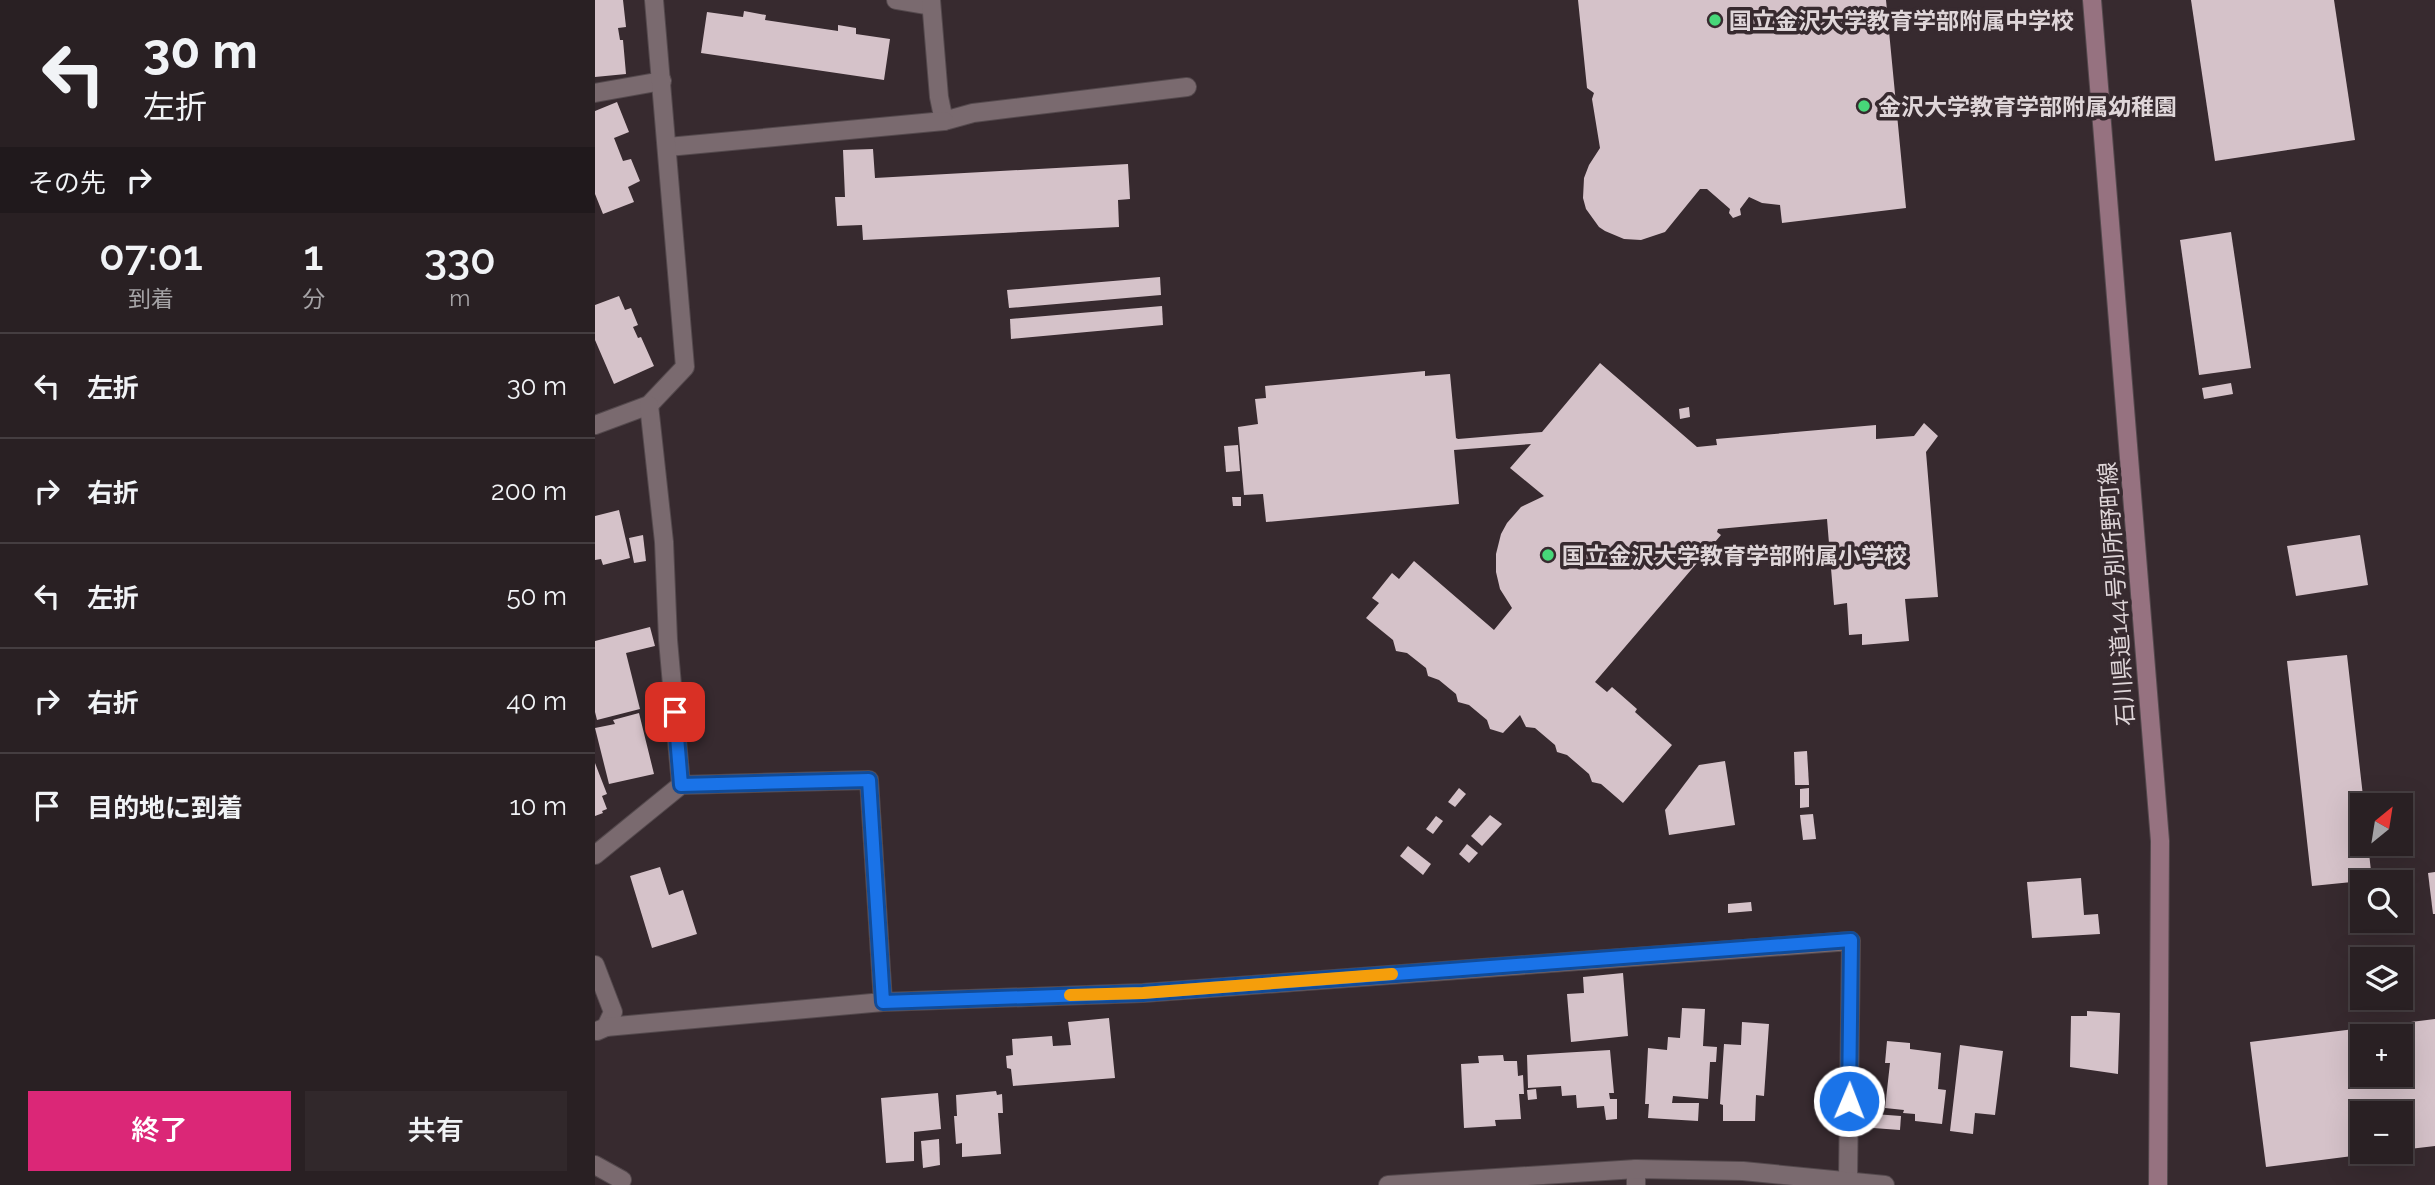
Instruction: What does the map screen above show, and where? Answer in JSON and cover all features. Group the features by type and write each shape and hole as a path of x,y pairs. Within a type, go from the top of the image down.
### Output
{"main road":[{"name":"石川県道144号別所野町線","path":"2092,0 2160,841 2158,1185"}],"street":[{"path":"595,425 649,405 685,367 654,0"},
{"path":"895,0 931,3 939,97 944,121"},
{"path":"595,93 662,81"},
{"path":"668,147 944,121 973,113 1187,87"},
{"path":"649,405 664,542 668,640 681,785"},
{"path":"595,855 681,785 869,780 883,1002"},
{"path":"600,1029 883,1002 1143,993 1851,940 1848,1181"},
{"path":"595,965 613,1012 600,1029"},
{"path":"595,1165 622,1180"},
{"path":"1388,1185 1743,1171 1885,1185"}],"building":[{"path":"595,0 623,0 626,27 618,28 620,40 623,40 626,74 595,77"},
{"path":"1578,0 1886,0 1906,208 1782,223 1780,205 1762,203 1749,197 1740,209 1741,215 1733,218 1729,213 1730,209 1707,189 1700,189 1665,232 1641,240 1624,239 1605,231 1586,209 1583,198 1584,178 1600,148 1592,99 1594,93 1587,88"},
{"path":"2191,0 2334,0 2355,140 2215,161"},
{"path":"744,11 766,15 765,20 838,31 838,25 856,28 856,34 890,39 884,80 701,53 707,12 743,17"},
{"path":"617,102 629,132 614,138 623,161 631,159 640,181 628,187 634,202 603,214 595,194 595,111"},
{"path":"873,149 875,178 1128,164 1130,199 1118,200 1119,227 863,240 862,225 837,226 835,197 845,197 843,150"},
{"path":"2231,232 2251,368 2199,375 2180,240"},
{"path":"1160,277 1161,295 1009,308 1007,290"},
{"path":"619,296 625,310 631,308 638,325 633,327 638,338 641,337 654,366 614,384 595,340 595,305"},
{"path":"1162,306 1163,325 1011,339 1010,319"},
{"path":"1600,363 1697,447 1717,445 1716,439 1876,425 1876,439 1914,436 1924,423 1938,436 1926,452 1938,597 1905,599 1909,641 1862,645 1862,634 1849,635 1847,603 1834,605 1827,519 1718,529 1717,532 1721,535 1595,682 1607,692 1612,687 1672,745 1623,803 1601,784 1592,782 1589,774 1567,755 1557,752 1555,745 1535,728 1526,727 1520,715 1503,733 1490,729 1487,720 1469,705 1458,702 1456,694 1439,680 1428,676 1426,668 1407,653 1396,651 1393,640 1366,618 1379,603 1372,598 1392,573 1399,579 1414,561 1494,630 1512,608 1500,589 1496,572 1496,554 1501,534 1521,507 1544,496 1510,468 1531,444 1454,450 1459,504 1266,522 1263,494 1244,495 1238,427 1258,424 1255,399 1266,398 1265,386 1425,371 1425,376 1450,374 1456,438 1542,432"},
{"path":"2231,383 2233,394 2204,399 2202,388"},
{"path":"1689,407 1690,417 1680,419 1679,409"},
{"path":"1238,445 1240,471 1226,472 1224,446"},
{"path":"1232,497 1241,497 1241,506 1233,506"},
{"path":"619,510 630,558 603,565 601,559 595,560 595,516"},
{"path":"643,535 646,561 634,563 629,538"},
{"path":"2360,535 2368,585 2296,596 2287,546"},
{"path":"650,627 655,646 626,653 640,709 597,720 595,641"},
{"path":"2347,655 2363,793 2350,793 2350,856 2369,856 2371,870 2350,870 2350,882 2312,886 2287,661"},
{"path":"639,713 654,774 609,784 595,728 615,724 613,720"},
{"path":"1807,751 1809,785 1795,785 1794,752"},
{"path":"1725,761 1735,825 1669,835 1665,810 1699,765"},
{"path":"595,763 607,794 602,796 607,809 595,816"},
{"path":"1459,788 1466,794 1455,807 1448,802"},
{"path":"1809,788 1809,807 1800,808 1800,789"},
{"path":"1813,814 1816,839 1803,840 1800,815"},
{"path":"1490,815 1502,824 1482,846 1471,836"},
{"path":"1436,816 1443,821 1433,834 1426,829"},
{"path":"1467,844 1478,853 1469,863 1459,854"},
{"path":"1408,846 1431,864 1423,875 1400,856"},
{"path":"660,867 669,895 683,890 697,934 652,948 630,876"},
{"path":"2435,872 2435,914 2433,914 2428,873"},
{"path":"2081,878 2084,915 2098,914 2100,934 2032,938 2027,882"},
{"path":"1751,902 1752,911 1728,913 1728,904"},
{"path":"1623,973 1628,1036 1571,1042 1567,994 1584,993 1583,977"},
{"path":"1682,1008 1705,1009 1703,1046 1717,1047 1716,1062 1710,1062 1708,1099 1673,1096 1672,1103 1699,1103 1698,1121 1648,1118 1649,1104 1645,1104 1648,1048 1667,1050 1668,1037 1680,1038"},
{"path":"2087,1011 2120,1013 2118,1074 2070,1067 2071,1016 2087,1016"},
{"path":"1109,1018 1115,1078 1013,1086 1006,1056 1013,1055 1012,1039 1052,1036 1053,1046 1071,1045 1068,1022"},
{"path":"2435,1019 2435,1146 2413,1149 2413,1101 2350,1101 2350,1156 2266,1167 2250,1042 2350,1030 2350,1087 2413,1087 2413,1024 2395,1024"},
{"path":"1742,1022 1769,1024 1764,1096 1756,1095 1755,1121 1723,1121 1723,1105 1720,1104 1724,1044 1741,1045"},
{"path":"1887,1041 1910,1043 1910,1049 1941,1053 1938,1089 1946,1090 1942,1124 1915,1121 1915,1114 1885,1108 1890,1063 1885,1063"},
{"path":"1960,1045 2003,1051 1995,1115 1975,1113 1973,1134 1950,1131"},
{"path":"1610,1050 1614,1093 1609,1093 1610,1099 1617,1099 1617,1119 1606,1120 1604,1106 1577,1108 1576,1095 1562,1096 1561,1086 1528,1088 1527,1055"},
{"path":"1503,1055 1504,1061 1517,1061 1518,1076 1523,1075 1524,1094 1519,1094 1521,1119 1495,1120 1496,1126 1464,1128 1461,1064 1479,1063 1478,1056"},
{"path":"1536,1089 1537,1099 1528,1100 1527,1090"},
{"path":"996,1091 997,1095 1002,1094 1003,1113 998,1113 1001,1154 962,1157 962,1143 956,1144 956,1095"},
{"path":"938,1093 941,1129 914,1132 914,1161 886,1163 881,1098"},
{"path":"1874,1114 1901,1116 1900,1130 1873,1128"},
{"path":"939,1139 940,1165 923,1168 921,1141"}],"slow traffic":[{"path":"1070,995 1143,993 1392,974"}],"place":[{"name":"国立金沢大学教育学部附属中学校","path":"1715,20"},
{"name":"金沢大学教育学部附属幼稚園","path":"1864,106"},
{"name":"国立金沢大学教育学部附属小学校","path":"1548,555"}],"route":[{"path":"675,712 681,785 869,780 883,1002 1143,993 1851,940 1849,1101"}]}
